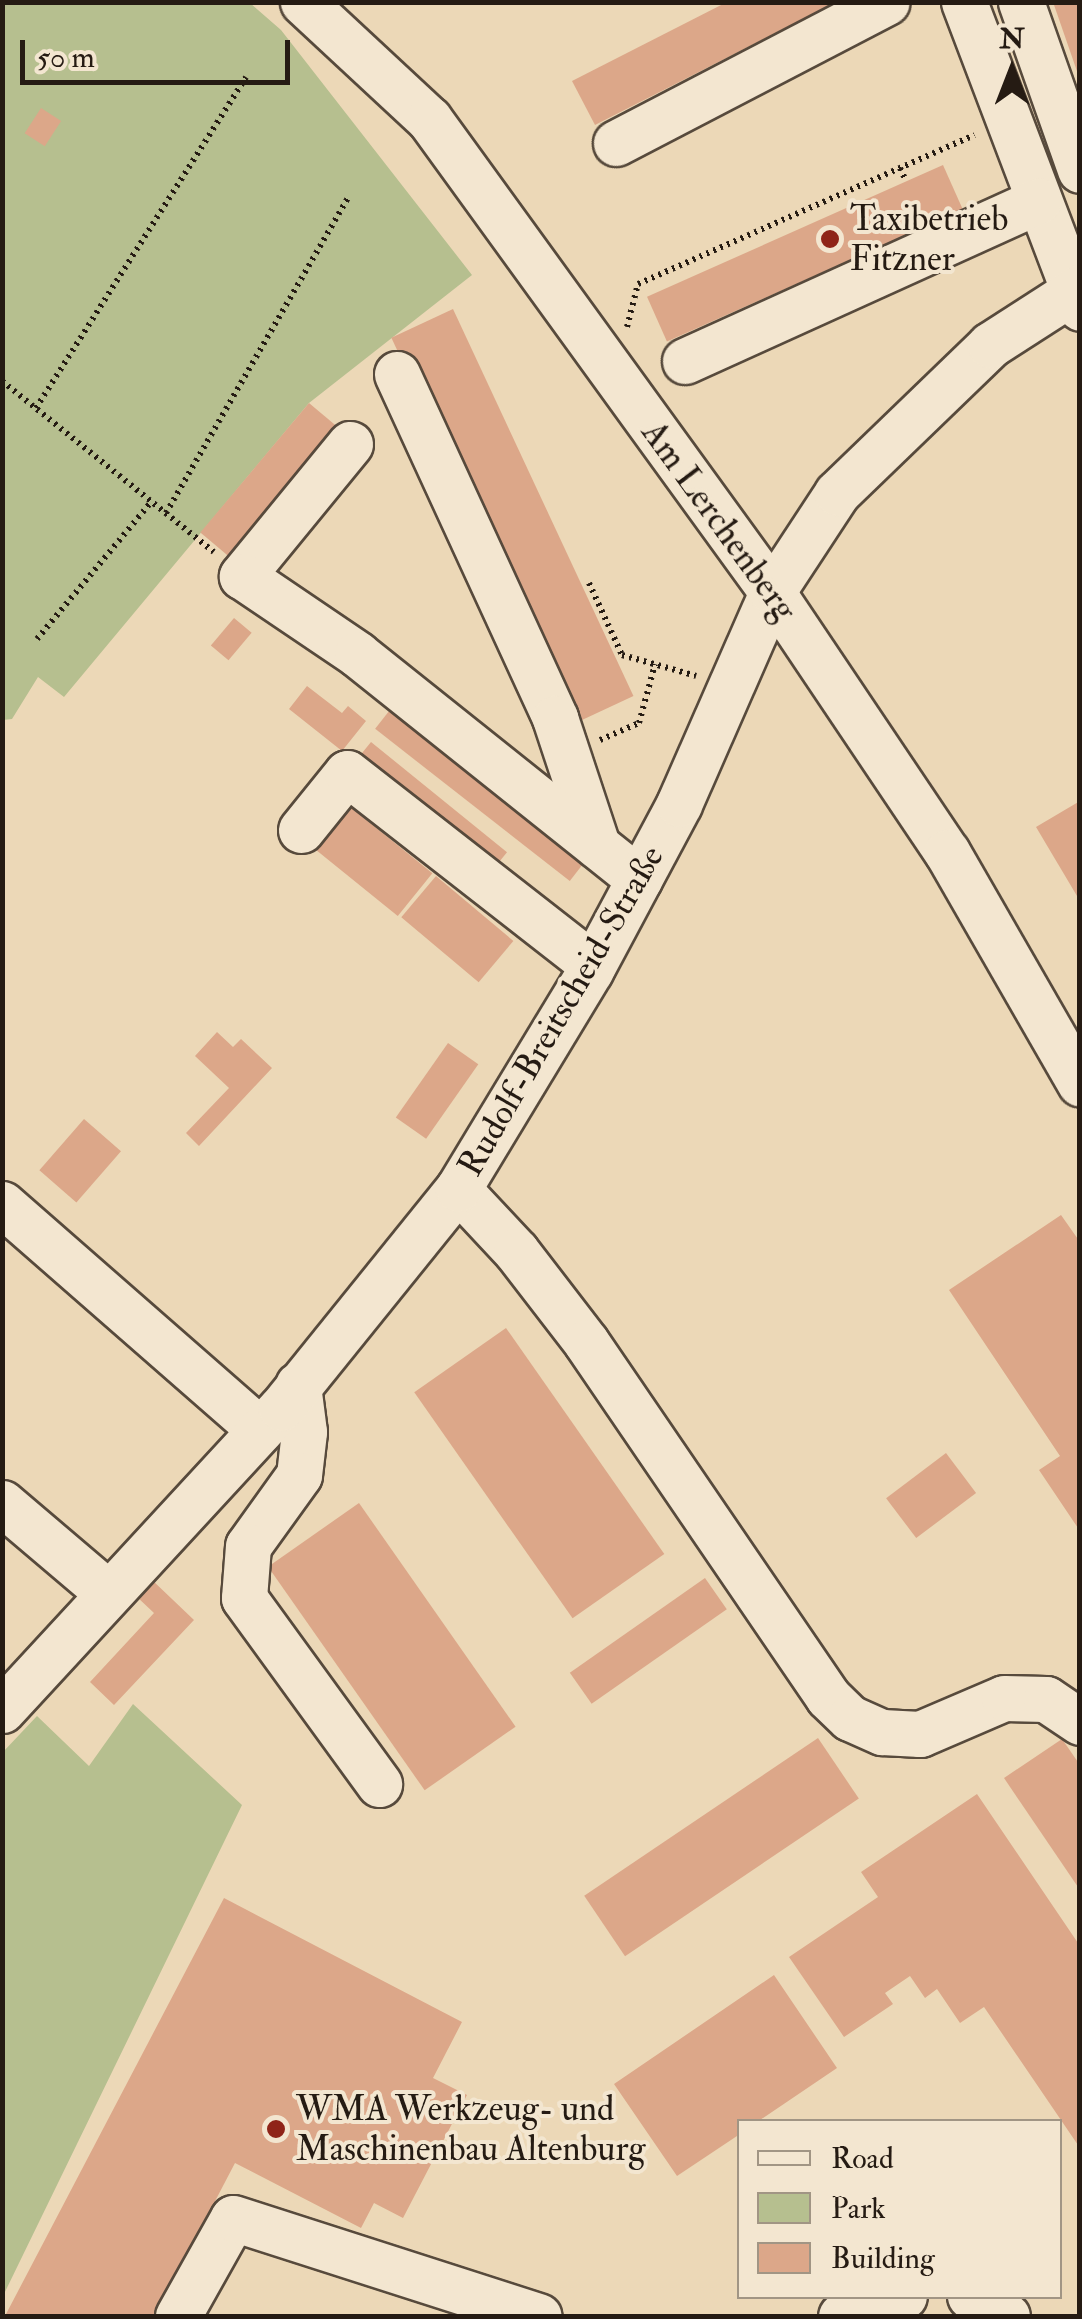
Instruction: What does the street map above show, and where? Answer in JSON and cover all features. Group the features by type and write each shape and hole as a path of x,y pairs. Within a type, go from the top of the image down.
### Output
{"street":[{"path":"616,143 887,2"},
{"path":"964,2 1077,296"},
{"path":"1020,2 1080,170"},
{"name":"Am Lerchenberg","path":"302,3 429,119 772,592 947,852 1080,1083"},
{"path":"684,361 1038,202"},
{"name":"Rudolf-Breitscheid-Straße","path":"2,1710 260,1430 458,1190 593,965 639,879 772,592 837,493 916,412 990,345 1077,296"},
{"path":"397,374 569,754 597,845"},
{"path":"350,444 242,576 357,654 639,879"},
{"path":"301,830 347,774 593,965"},
{"path":"458,1190 516,1250 586,1342 828,1697 850,1718 882,1732 920,1734 1004,1698 1046,1699 1080,1722"},
{"path":"2,1204 260,1430"},
{"path":"298,1386 304,1432 299,1475 248,1546 244,1598 378,1784"},
{"path":"2,1503 109,1594"},
{"path":"178,2316 233,2218 538,2316"},
{"path":"841,2316 895,2299"},
{"path":"976,2299 1007,2316"}],"path":[{"path":"36,408 246,78"},
{"path":"598,354 624,337 638,284 1008,120"},
{"path":"900,168 906,181"},
{"path":"166,513 348,198"},
{"path":"832,198 837,211"},
{"path":"755,232 760,244"},
{"path":"680,265 684,277"},
{"path":"2,380 242,576"},
{"path":"37,639 151,502"},
{"path":"588,583 622,655 731,686"},
{"path":"569,754 639,723 655,664"}],"green space":[{"path":"3,3 250,3 281,30 472,275 309,403 64,697 38,677 12,719 3,720"},
{"path":"133,1704 242,1805 3,2296 3,1752 37,1716 89,1766"}],"building":[{"path":"727,2 836,2 595,125 572,81"},
{"path":"1053,2 1080,2 1080,77 1079,77"},
{"path":"41,108 61,121 45,146 25,133"},
{"path":"943,165 963,210 667,342 647,297"},
{"path":"453,309 633,696 572,725 391,338"},
{"path":"309,403 340,429 231,558 200,532"},
{"path":"234,618 252,633 228,660 211,646"},
{"path":"307,686 342,713 348,706 366,721 342,751 289,709"},
{"path":"393,706 588,858 570,881 375,729"},
{"path":"371,742 507,852 489,874 353,764"},
{"path":"343,801 432,873 398,916 308,844"},
{"path":"1080,801 1080,901 1036,827"},
{"path":"436,876 513,941 479,982 401,917"},
{"path":"217,1032 233,1047 241,1039 272,1068 199,1146 186,1133 229,1088 195,1056"},
{"path":"448,1043 478,1064 426,1139 396,1118"},
{"path":"84,1119 121,1151 76,1202 39,1170"},
{"path":"1061,1215 1080,1242 1080,1531 1039,1470 1060,1456 949,1290"},
{"path":"506,1328 664,1554 573,1618 414,1392"},
{"path":"946,1453 976,1493 916,1538 886,1498"},
{"path":"359,1503 516,1727 425,1790 268,1567"},
{"path":"705,1578 727,1609 592,1704 570,1673"},
{"path":"151,1579 194,1620 114,1705 90,1682 154,1613 136,1596"},
{"path":"818,1738 859,1799 625,1956 584,1896"},
{"path":"1062,1739 1080,1765 1080,1890 1004,1778"},
{"path":"977,1794 1080,1946 1080,2148 984,2007 960,2023 937,1989 925,1998 910,1976 885,1993 893,2004 844,2037 789,1957 878,1897 861,1872"},
{"name":"WMA Werkzeug- und Maschinenbau Altenburg","path":"224,1898 462,2022 433,2078 467,2095 403,2218 374,2203 361,2228 235,2163 155,2316 5,2316"},
{"path":"774,1975 837,2068 761,2119 737,2119 737,2136 677,2176 614,2084"}],"place":[{"name":"Taxibetrieb Fitzner","path":"830,239"},
{"name":"WMA Werkzeug- und Maschinenbau Altenburg","path":"276,2129"}]}
